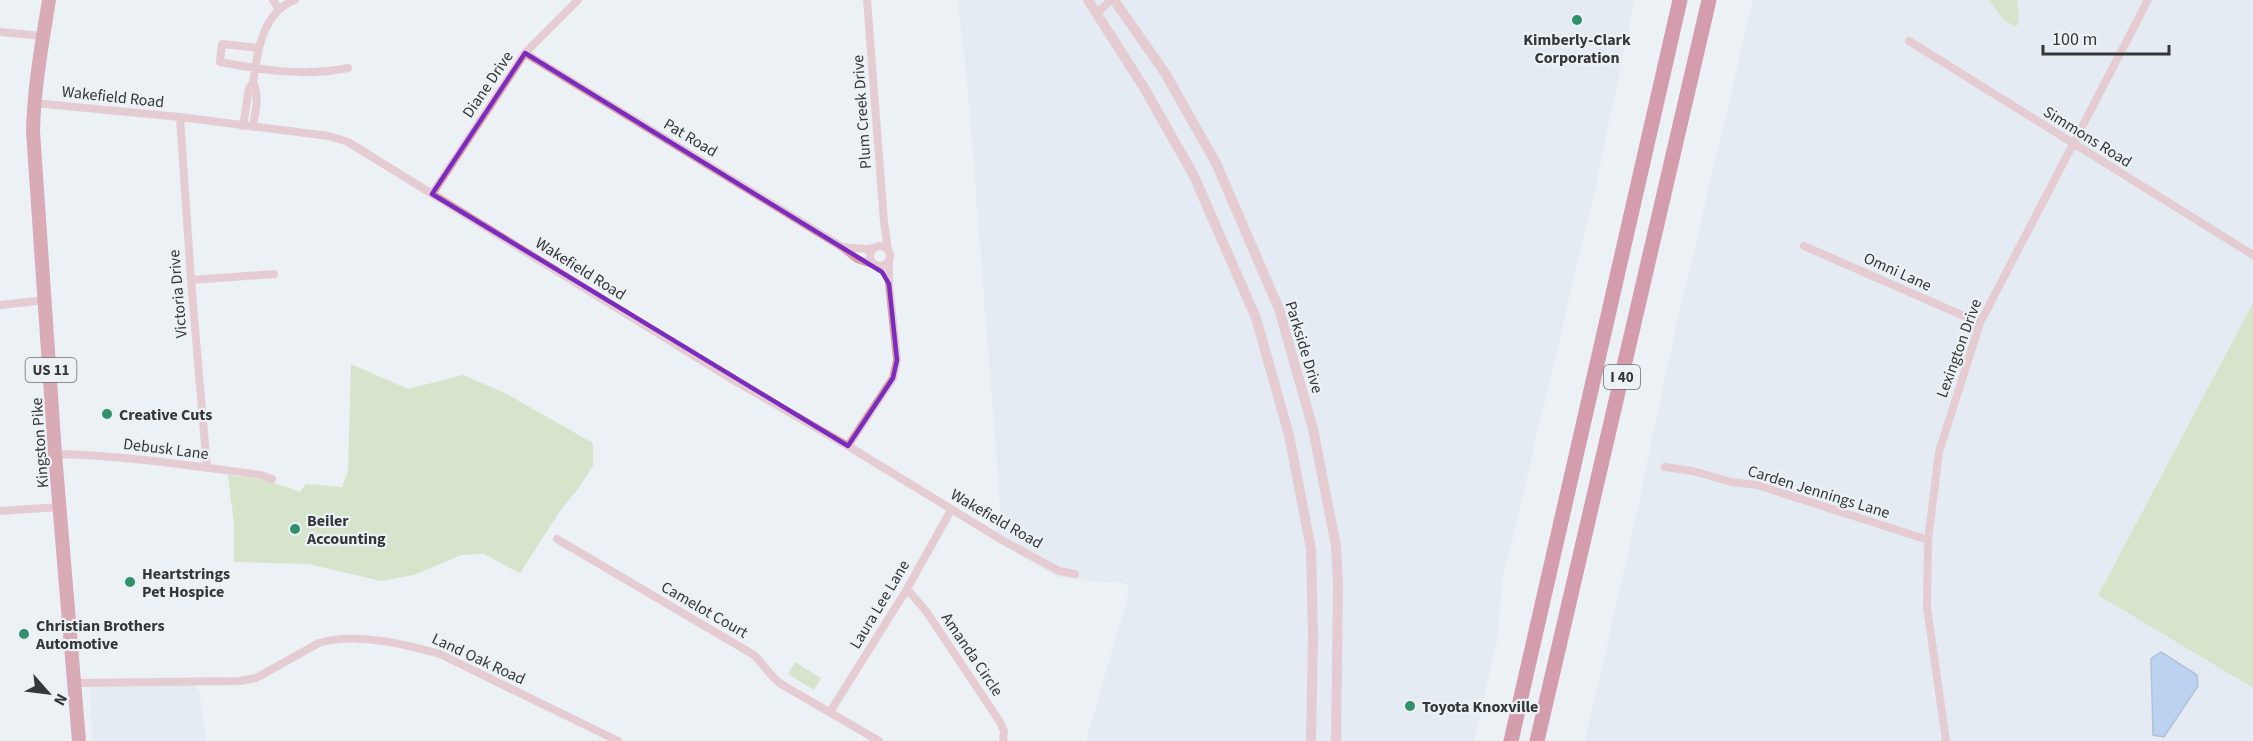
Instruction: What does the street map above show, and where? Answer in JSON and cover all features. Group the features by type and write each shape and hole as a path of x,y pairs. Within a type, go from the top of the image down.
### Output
{"highway":[{"path":"1672,33 1675,0"},
{"name":"I 40","path":"1511,741 1680,0"},
{"name":"I 40","path":"1538,741 1708,4"}],"main road":[{"name":"Kingston Pike","path":"49,0 34,103 33,131 55,454 79,741"}],"street":[{"path":"273,0 278,8"},
{"path":"243,126 258,48 278,8 295,0"},
{"name":"Diane Drive","path":"432,194 525,53 578,0"},
{"name":"Plum Creek Drive","path":"848,446 893,378 897,360 867,0"},
{"path":"1088,0 1143,86 1193,174 1256,318 1288,435 1311,549 1313,586 1311,741"},
{"path":"1097,13 1112,0"},
{"name":"Parkside Drive","path":"1112,0 1165,73 1216,163 1279,309 1313,429 1336,546 1338,585 1336,741"},
{"name":"Lexington Drive","path":"1947,741 1927,607 1928,540 1939,452 1980,324 2148,0"},
{"path":"0,32 43,36"},
{"name":"Simmons Road","path":"1909,41 2253,255"},
{"path":"258,48 222,44 220,62 292,73 323,73 348,68"},
{"name":"Pat Road","path":"525,53 842,247 856,259 876,265"},
{"path":"253,83 256,89 254,127"},
{"name":"Wakefield Road","path":"34,103 180,117 329,136 348,142 735,381 848,446 951,510 1059,571 1075,574"},
{"name":"Victoria Drive","path":"180,117 207,468"},
{"name":"Plum Creek Drive","path":"884,222 876,247 870,257 890,284"},
{"name":"Omni Lane","path":"1804,246 1980,324"},
{"name":"Pat Road","path":"842,247 866,249 876,247"},
{"path":"876,247 884,247 888,250"},
{"path":"876,265 884,266 889,260"},
{"path":"191,280 274,274"},
{"path":"0,305 46,300"},
{"name":"Debusk Lane","path":"55,454 99,455 261,475 272,479"},
{"name":"Carden Jennings Lane","path":"1665,468 1693,471 1731,482 1757,485 1928,540"},
{"path":"0,511 60,507"},
{"name":"Laura Lee Lane","path":"830,712 907,589 951,510"},
{"name":"Camelot Court","path":"557,539 754,655 765,665 771,677 830,712"},
{"name":"Amanda Circle","path":"907,589 926,611 1000,722 1004,731 1003,741"},
{"name":"Land Oak Road","path":"75,683 240,681 256,678 319,643 329,640 383,641 440,654 618,741"},
{"path":"830,712 879,741"}],"highlighted area":[{"path":"525,53 882,272 889,284 897,360 893,378 848,446 432,194"}],"shaded area":[{"path":"957,0 1635,0 1595,189 1502,583 1498,636 1474,741 1086,741 1129,592 1126,584 1119,582 1105,583 1057,577 994,540 1001,517 967,81"},
{"path":"1753,0 2253,0 2253,303 2098,594 2253,688 2253,741 1585,741 1629,549 1673,340"},
{"path":"193,685 197,687 200,694 206,741 92,741 90,688 95,686"}],"green space":[{"path":"1990,0 2017,0 2019,18 2017,26 2004,20"},
{"path":"2253,303 2253,688 2098,595"},
{"path":"351,364 408,389 463,375 505,393 593,443 593,466 560,511 520,573 484,554 461,555 414,575 381,581 308,564 234,562 234,525 228,475 266,480 300,492 306,484 342,487 348,471"},
{"path":"795,662 821,678 814,690 788,674"}],"water":[{"path":"2161,652 2197,675 2198,686 2164,737 2153,735 2151,659"}],"place":[{"name":"Kimberly-Clark Corporation","path":"1577,20"},
{"name":"Creative Cuts","path":"107,414"},
{"name":"Beiler Accounting","path":"295,529"},
{"name":"Heartstrings Pet Hospice","path":"130,582"},
{"name":"Christian Brothers Automotive","path":"24,634"},
{"name":"Toyota Knoxville","path":"1410,706"}]}
